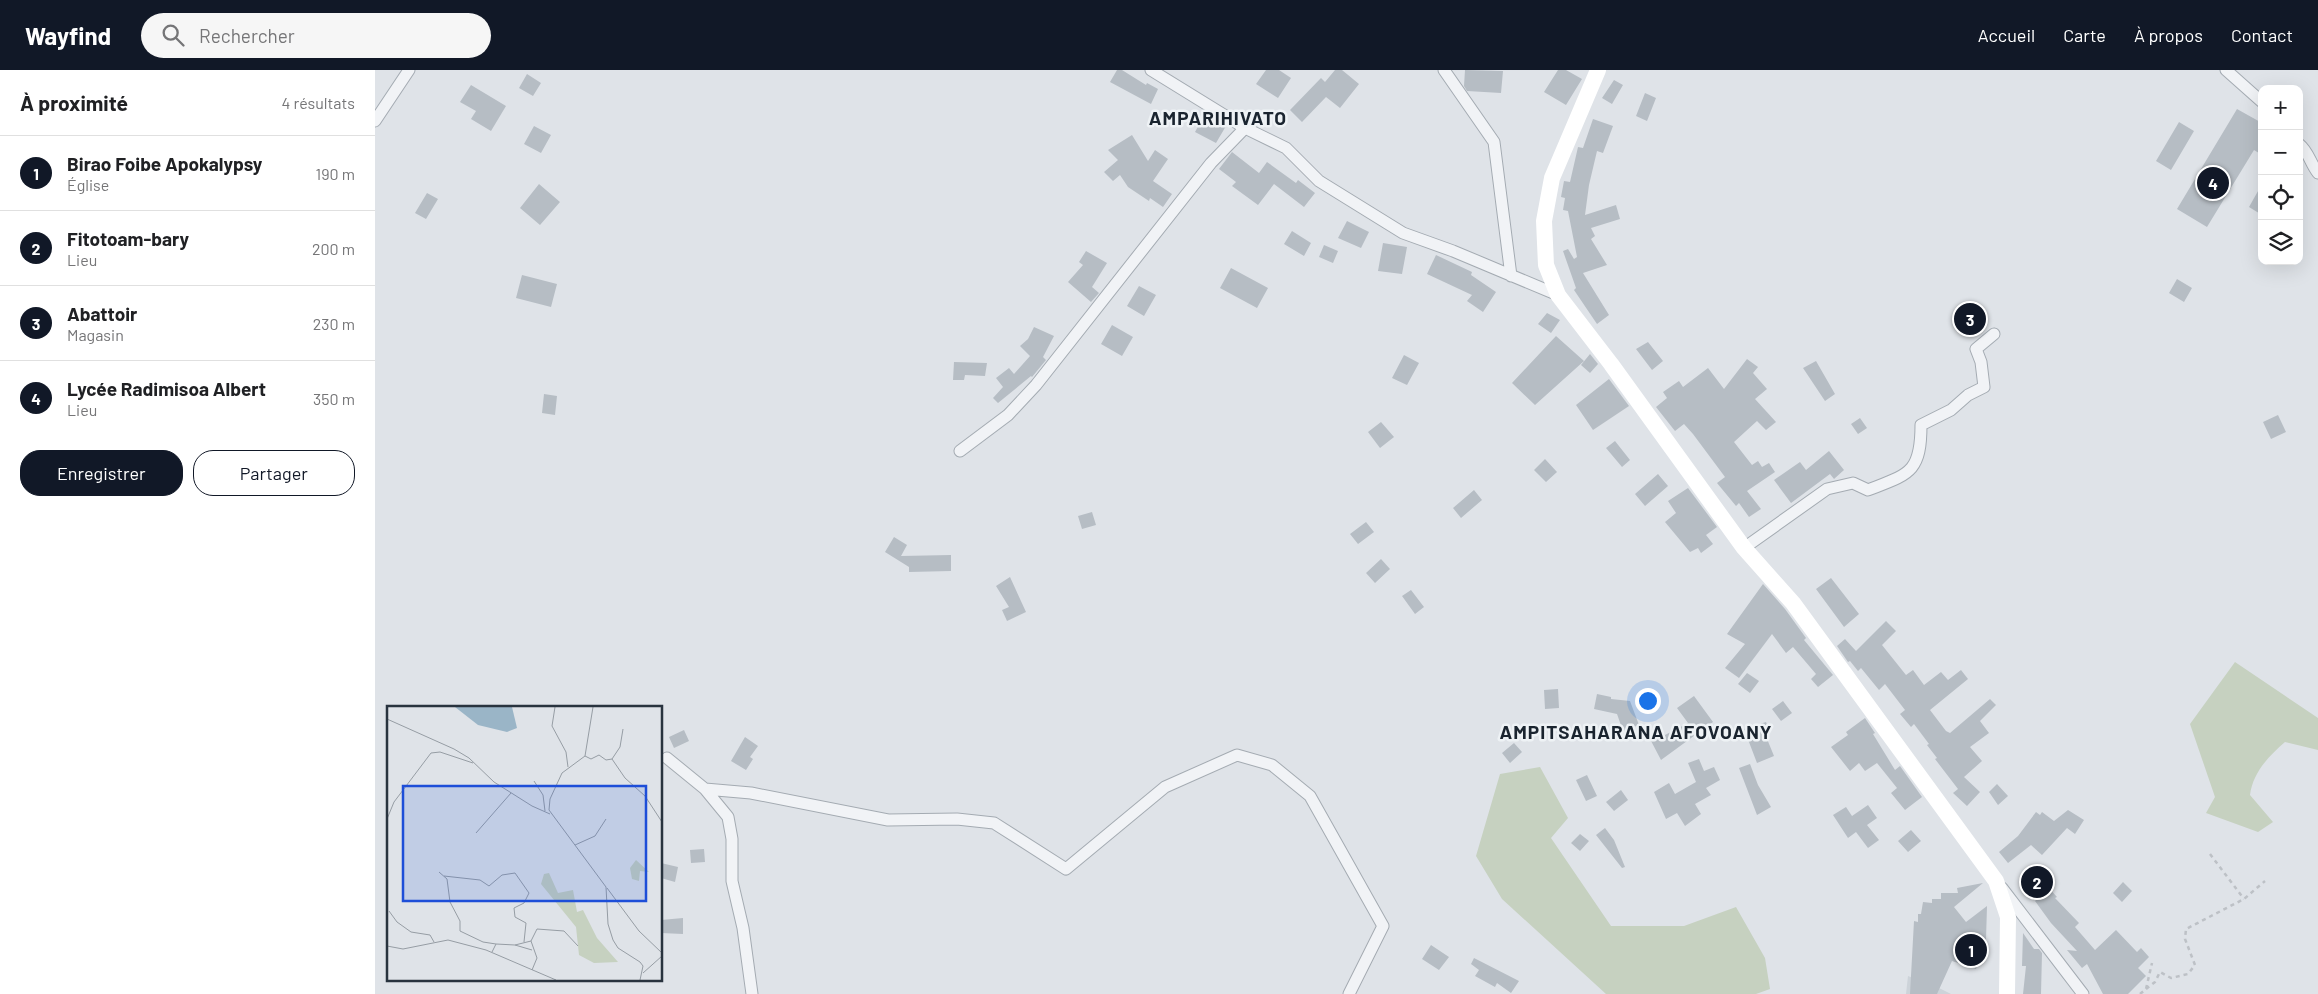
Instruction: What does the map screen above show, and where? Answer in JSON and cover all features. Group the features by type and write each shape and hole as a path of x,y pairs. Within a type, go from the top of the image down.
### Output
{"main road":[{"path":"1598,70 1552,178 1544,221 1546,265 1558,295 1611,364 1743,548 1793,603 1996,880 2008,918 2007,994"}],"street":[{"path":"375,121 409,70"},
{"path":"1151,70 1245,128 1286,148 1319,181 1403,233 1453,251 1558,295"},
{"path":"1443,70 1494,142 1511,276"},
{"path":"2226,70 2258,98"},
{"path":"961,451 1009,415 1036,384 1211,163 1245,128"},
{"path":"2303,147 2318,173"},
{"path":"1743,548 1827,489 1853,483 1868,490 1905,476 1918,460 1921,425 1951,410 1984,387 1981,362 1976,349 1994,334"},
{"path":"705,789 751,793 888,820 957,819 994,823 1065,869 1165,787 1237,755 1272,765 1310,796 1383,926 1349,994"},
{"path":"667,758 705,789 728,817 732,840 732,881 743,928 752,994"},
{"path":"1996,880 2083,994"}],"path":[{"path":"2210,854 2244,900"},
{"path":"2140,994 2155,982 2160,972 2171,978 2188,974 2195,965 2185,939 2185,929 2244,900 2265,881"},
{"path":"2146,989 2152,963"}],"shaded area":[{"path":"1908,976 1941,989 1951,994 1906,994"}],"green space":[{"path":"2235,662 2318,718 2318,750 2285,742 2273,753 2254,779 2250,795 2273,822 2258,832 2206,813 2215,797 2190,724"},
{"path":"1540,767 1568,818 1551,838 1611,926 1684,926 1736,907 1765,958 1770,989 1756,994 1606,994 1502,899 1476,856 1500,774"}],"building":[{"path":"1117,70 1122,70 1146,85 1147,83 1158,89 1151,104 1110,82"},
{"path":"1266,70 1279,70 1291,78 1278,98 1256,84"},
{"path":"1335,70 1342,70 1359,84 1340,108 1326,97 1302,122 1290,110 1321,78 1325,82"},
{"path":"1465,70 1503,71 1501,93 1467,91 1464,86"},
{"path":"1558,70 1566,70 1582,79 1566,105 1544,92"},
{"path":"527,74 541,83 533,96 519,88"},
{"path":"1614,80 1623,85 1612,104 1602,98"},
{"path":"471,85 506,106 491,131 471,119 476,111 460,102"},
{"path":"1645,93 1656,98 1647,121 1636,116"},
{"path":"2237,109 2258,121 2258,152 2254,150 2207,227 2177,209"},
{"path":"1205,114 1226,126 1216,143 1195,132"},
{"path":"1593,119 1613,126 1603,153 1597,151 1589,185 1585,215 1616,205 1620,219 1591,228 1595,236 1591,239 1607,265 1583,273 1609,315 1597,324 1574,290 1576,288 1563,251 1568,249 1574,259 1577,257 1568,211 1563,210 1565,198 1561,197 1564,181 1570,182 1578,147 1583,148"},
{"path":"2179,122 2194,131 2171,170 2156,161"},
{"path":"534,126 551,135 541,153 524,144"},
{"path":"1132,135 1148,161 1155,150 1168,159 1153,181 1172,194 1163,207 1150,198 1149,201 1128,187 1120,175 1113,181 1104,172 1118,160 1108,150"},
{"path":"1232,152 1259,173 1267,162 1296,183 1298,180 1315,193 1304,207 1274,184 1258,205 1232,186 1236,182 1219,169"},
{"path":"539,184 560,202 540,225 520,208"},
{"path":"2258,191 2258,213 2249,207"},
{"path":"427,193 438,199 426,219 415,213"},
{"path":"1347,221 1369,232 1361,248 1338,238"},
{"path":"1292,231 1311,243 1304,256 1284,244"},
{"path":"1383,243 1407,247 1402,274 1378,271"},
{"path":"1324,245 1338,251 1333,263 1319,257"},
{"path":"1086,251 1107,263 1092,287 1099,293 1091,302 1068,282 1083,265 1079,262"},
{"path":"1436,255 1472,272 1471,275 1496,292 1483,312 1467,301 1472,295 1427,274"},
{"path":"1231,268 1268,288 1257,308 1220,288"},
{"path":"522,275 557,284 551,307 516,298"},
{"path":"2177,279 2192,288 2184,302 2169,293"},
{"path":"1139,286 1156,295 1144,316 1127,306"},
{"path":"1970,304 1982,326 1970,333 1962,323 1958,307"},
{"path":"1547,313 1560,320 1551,333 1538,324"},
{"path":"1112,325 1133,337 1122,356 1101,344"},
{"path":"1034,327 1054,336 1043,357 1046,360 1032,377 998,403 993,398 1003,387 996,378 1009,368 1014,374 1030,356 1020,346 1028,339"},
{"path":"1556,336 1584,361 1535,405 1512,383"},
{"path":"1648,342 1663,361 1652,370 1636,349"},
{"path":"1590,354 1598,364 1590,373 1581,365"},
{"path":"1404,355 1419,363 1407,385 1392,378"},
{"path":"1747,359 1758,367 1753,373 1767,389 1755,399 1776,422 1766,430 1757,421 1734,442 1752,465 1758,461 1762,467 1769,463 1775,472 1747,491 1761,509 1749,517 1739,503 1736,506 1717,483 1725,477 1693,434 1684,424 1675,431 1656,407 1667,398 1663,392 1679,381 1683,387 1708,368 1724,389"},
{"path":"1816,361 1835,394 1825,401 1803,368"},
{"path":"954,362 987,363 985,376 965,375 964,380 953,380"},
{"path":"1609,379 1629,406 1593,430 1576,405"},
{"path":"544,394 557,396 555,415 542,413"},
{"path":"2278,415 2286,432 2271,439 2263,422"},
{"path":"1860,418 1867,428 1858,434 1851,424"},
{"path":"1381,422 1394,437 1380,448 1368,432"},
{"path":"1615,441 1630,460 1622,467 1606,448"},
{"path":"1829,451 1844,470 1834,479 1830,474 1791,503 1774,480 1800,462 1806,470"},
{"path":"1545,459 1557,472 1546,482 1534,470"},
{"path":"1658,474 1668,486 1645,506 1635,494"},
{"path":"1688,488 1717,527 1706,535 1713,544 1701,553 1698,548 1690,552 1665,522 1676,513 1668,501"},
{"path":"1474,490 1482,500 1461,518 1453,508"},
{"path":"1092,512 1096,525 1082,529 1078,516"},
{"path":"1366,522 1374,532 1358,544 1350,534"},
{"path":"894,537 907,545 901,556 951,555 951,571 909,572 909,567 885,552"},
{"path":"1381,559 1390,569 1375,583 1366,573"},
{"path":"1010,577 1026,612 1007,621 1002,610 1009,607 996,586"},
{"path":"1831,578 1859,614 1844,627 1816,589"},
{"path":"1763,584 1785,609 1806,638 1804,640 1833,675 1818,687 1811,679 1816,674 1793,647 1786,653 1772,634 1739,678 1725,668 1745,644 1727,634"},
{"path":"1411,590 1424,607 1415,614 1402,596"},
{"path":"1886,621 1896,631 1882,645 1906,675 1913,670 1924,685 1941,672 1948,680 1961,670 1968,679 1930,710 1946,731 1950,733 1990,699 1996,705 1980,721 1989,733 1970,747 1982,761 1964,777 1980,792 1967,806 1953,793 1958,789 1935,759 1937,758 1927,745 1929,744 1914,724 1911,727 1900,714 1905,710 1885,684 1879,690 1861,668 1858,671 1850,661 1848,662 1837,646 1845,639 1856,651"},
{"path":"1747,673 1759,681 1750,693 1738,684"},
{"path":"1558,689 1559,708 1545,709 1544,690"},
{"path":"1597,694 1611,697 1611,699 1630,701 1639,725 1623,731 1617,714 1594,709"},
{"path":"1694,696 1713,722 1661,760 1650,739 1663,732 1665,735 1688,723 1677,708"},
{"path":"1783,701 1792,713 1781,721 1772,709"},
{"path":"1865,718 1895,770 1900,766 1922,797 1905,810 1891,793 1897,788 1877,763 1865,771 1859,763 1850,771 1831,747 1848,735 1846,732"},
{"path":"1766,722 1770,733 1765,734 1774,756 1757,763 1744,729"},
{"path":"684,730 689,741 674,748 669,737"},
{"path":"745,737 758,746 750,757 753,759 746,770 731,761"},
{"path":"1514,743 1522,752 1510,763 1502,753"},
{"path":"1699,759 1704,771 1714,767 1720,780 1706,788 1711,795 1695,804 1701,814 1685,826 1677,813 1666,819 1654,792 1669,783 1675,794 1696,782 1688,763"},
{"path":"1750,764 1758,785 1771,807 1757,815 1739,768"},
{"path":"1587,775 1597,796 1586,801 1576,780"},
{"path":"1997,784 2008,796 1998,805 1989,792"},
{"path":"1621,790 1628,800 1614,811 1606,802"},
{"path":"1868,805 1877,818 1867,825 1879,840 1868,848 1856,832 1848,838 1833,815 1846,807 1852,816"},
{"path":"2068,810 2084,820 2075,834 2067,828 2042,855 2031,845 2008,863 1999,852 2018,836 2036,812 2040,815 2042,812 2054,821"},
{"path":"1605,828 1614,840 1625,867 1622,868 1596,835"},
{"path":"1911,830 1921,841 1908,852 1898,841"},
{"path":"1580,834 1589,841 1580,851 1571,843"},
{"path":"704,849 705,862 691,863 690,850"},
{"path":"663,863 678,867 675,882 663,879"},
{"path":"2038,868 2051,885 2048,887 2057,897 2055,898 2079,923 2075,927 2095,950 2116,930 2137,952 2141,948 2149,957 2138,968 2146,976 2128,994 2103,994 2087,964 2082,968 2067,950 2077,951 2051,923 2035,901 2038,898 2023,879"},
{"path":"2123,882 2132,891 2122,902 2113,893"},
{"path":"1983,883 1954,907 1966,922 1987,906 1986,940 1976,969 1952,961 1937,994 1910,994 1914,921 1918,922 1918,914 1921,914 1923,902 1932,903 1932,899 1941,899 1941,893 1958,893 1957,888"},
{"path":"683,918 683,934 663,933 663,920"},
{"path":"2023,933 2034,949 2039,949 2042,953 2041,994 2023,994 2026,966 2022,966"},
{"path":"1431,945 1449,957 1439,970 1422,959"},
{"path":"1474,958 1519,981 1511,993 1497,983 1495,987 1475,976 1479,970 1471,964"}],"place":[{"name":"Lycée Radimisoa Albert","path":"2213,183"},
{"name":"Abattoir","path":"1970,319"},
{"name":"Fitotoam-bary","path":"2037,882"},
{"name":"Birao Foibe Apokalypsy","path":"1971,950"}],"district":[{"name":"AMPARIHIVATO","path":"1218,118"},
{"name":"AMPITSAHARANA AFOVOANY","path":"1636,732"}]}
